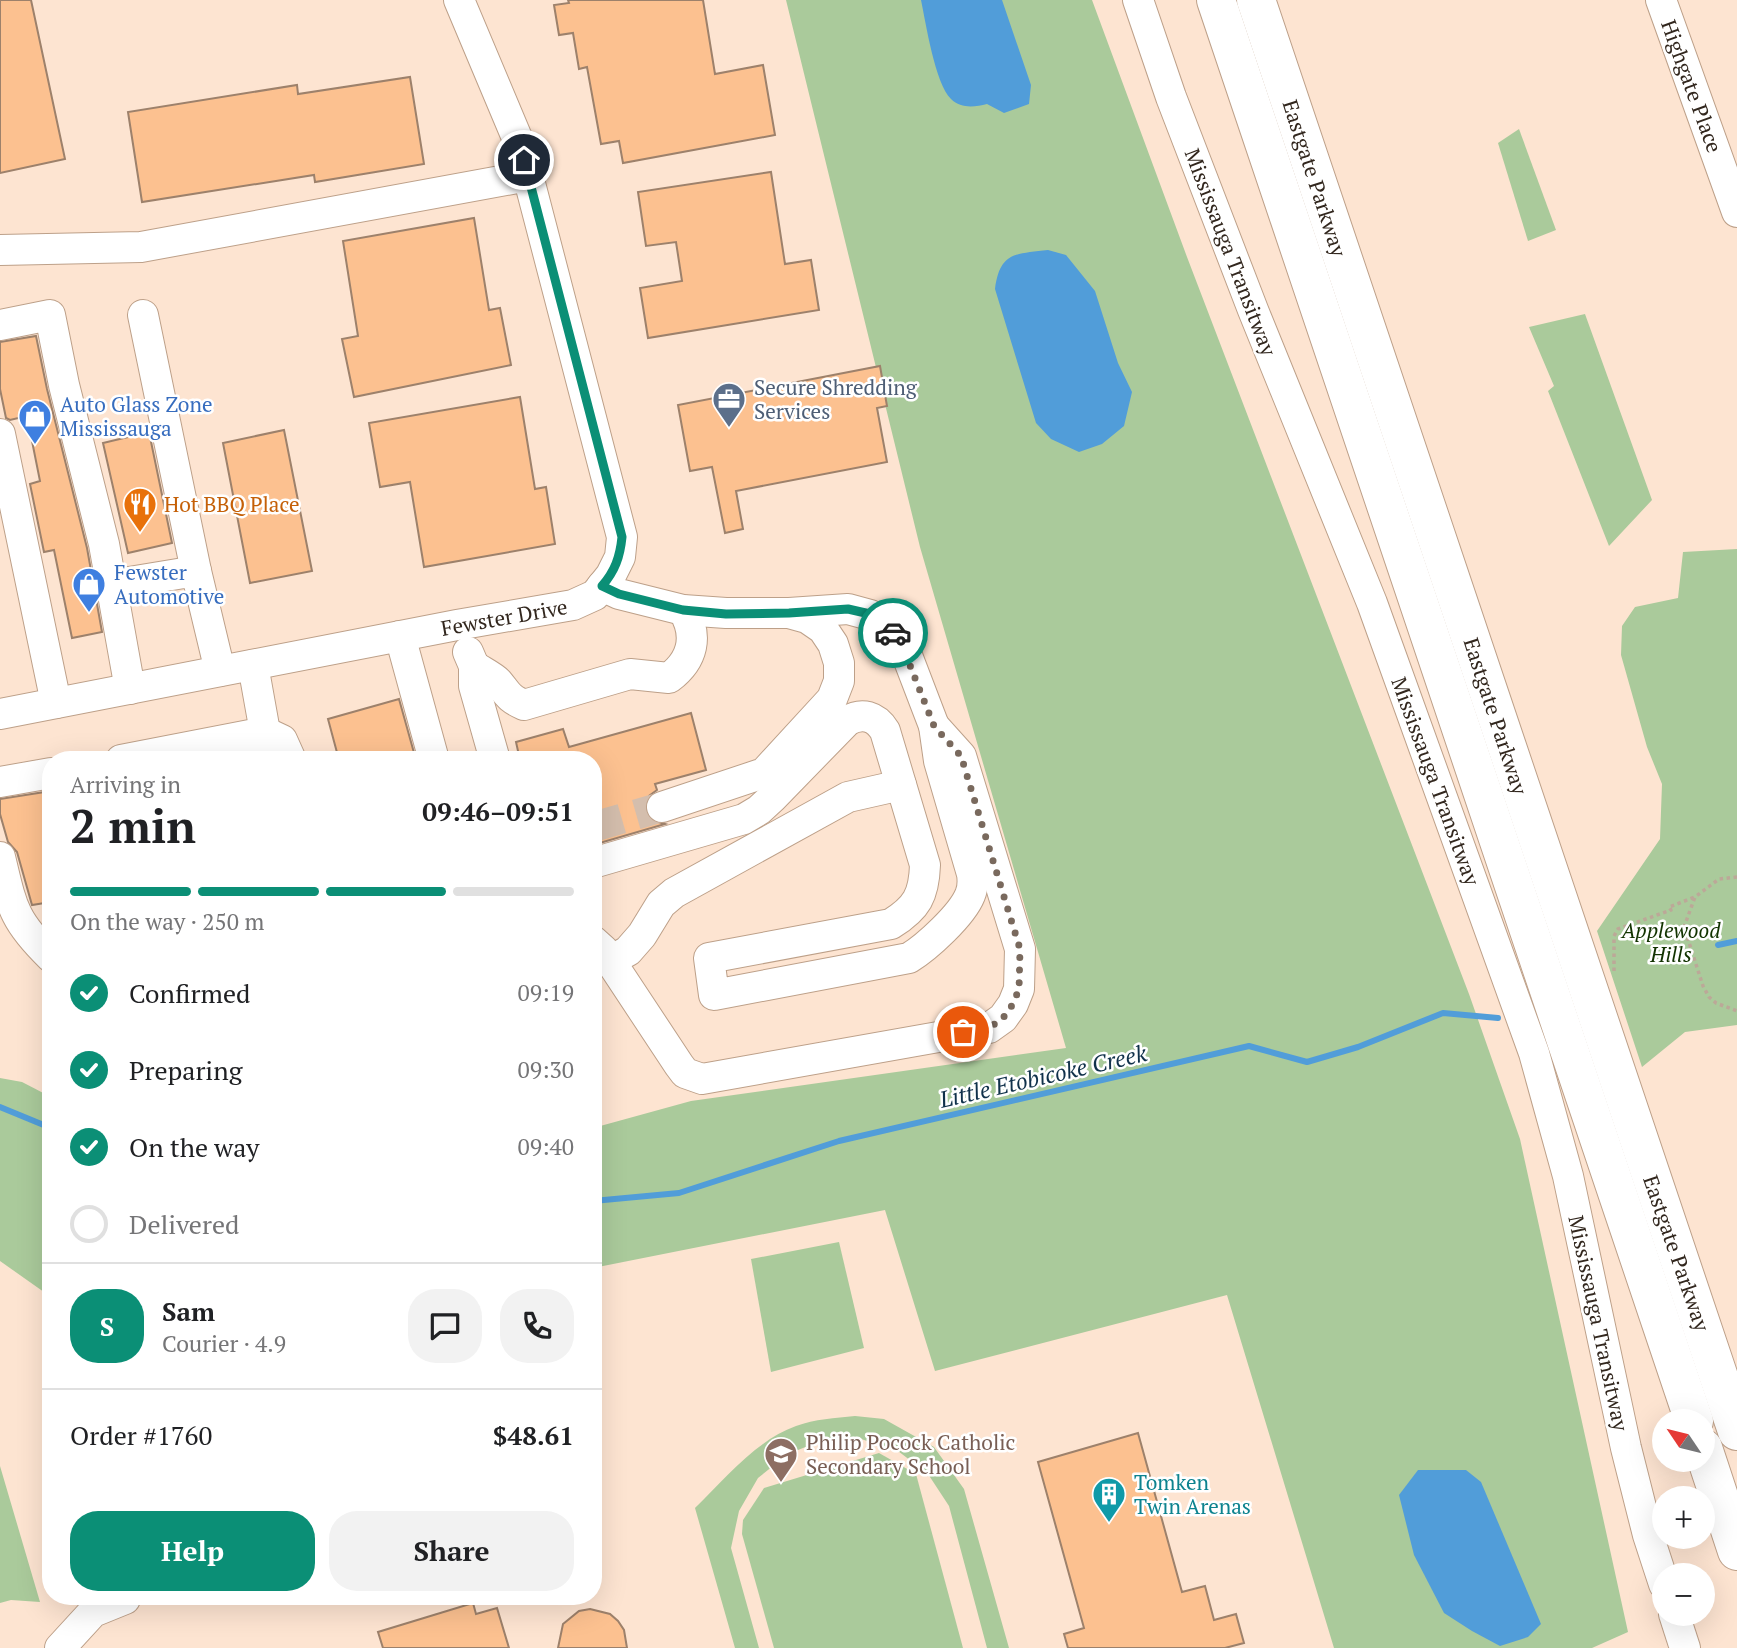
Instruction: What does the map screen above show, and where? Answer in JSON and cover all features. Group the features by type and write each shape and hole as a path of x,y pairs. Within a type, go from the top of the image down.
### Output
{"main road":[{"name":"Eastgate Parkway","path":"1216,0 1690,1409"},
{"name":"Eastgate Parkway","path":"1256,0 1737,1431"},
{"path":"1711,1472 1737,1550"}],"street":[{"name":"Fewster Drive","path":"0,714 573,605 595,595 611,575 620,557 622,537 520,145 458,0"},
{"name":"Mississauga Transitway","path":"1138,0 1171,97 1252,310 1372,603 1534,1053 1568,1176 1626,1448 1657,1563"},
{"name":"Highgate Place","path":"1661,0 1737,212"},
{"path":"0,250 141,247 528,176"},
{"path":"0,325 50,314 64,385 104,544 130,689"},
{"path":"143,315 196,571 220,671"},
{"path":"0,434 56,703"},
{"path":"111,586 196,571"},
{"path":"602,586 619,594 683,610 726,614 848,609 870,614 888,627 902,645 934,726 939,761 973,884 965,905 932,941 909,958 715,995 709,958 891,924 907,914 918,900 924,883 925,865 885,731 876,719 861,716 847,721 759,810 744,819 602,860"},
{"path":"474,666 497,681 503,692 512,700 524,705 630,674 669,678 687,660 692,647 690,621 683,610"},
{"path":"759,810 727,813 672,805 706,790 764,773 832,699 839,681 839,663 833,644 822,629 807,618 789,613"},
{"path":"457,625 474,666 474,686 492,751"},
{"path":"400,636 432,751"},
{"path":"253,665 260,746"},
{"path":"602,951 678,1065 685,1073 702,1079 989,1028 1003,1018 1019,989 1020,949 961,756 934,726"},
{"path":"210,751 260,746 282,740 287,751"},
{"path":"0,782 42,775"},
{"path":"602,951 628,951 642,935 661,904 674,893 848,797 901,785"},
{"path":"0,857 12,907 21,925 42,947"},
{"path":"60,1648 93,1612 110,1605"},
{"path":"1678,1626 1685,1648"}],"path":[{"path":"1614,936 1620,927 1671,910 1669,907 1695,897 1719,879 1737,877"},
{"path":"1695,897 1684,927 1703,986 1716,1003 1737,1011"}],"green space":[{"path":"786,0 1092,0 1187,257 1469,994 1520,1139 1628,1632 1592,1648 1334,1648 1227,1295 935,1371 885,1210 602,1266 602,1126 691,1101 1066,1048 920,547"},
{"path":"1519,129 1556,230 1528,241 1498,143"},
{"path":"1585,314 1652,500 1609,546 1548,391 1554,386 1529,327"},
{"name":"Applewood Hills","path":"1737,549 1737,1025 1685,1032 1642,1067 1597,931 1660,839 1662,784 1647,747 1621,655 1622,626 1635,607 1678,598 1683,552"},
{"path":"0,1078 22,1082 42,1092 42,1291 0,1261"},
{"path":"839,1242 864,1348 771,1372 751,1259"},
{"path":"855,1416 884,1419 934,1447 964,1489 1009,1648 987,1648 949,1506 928,1474 898,1451 861,1439 823,1440 788,1454 758,1478 739,1511 731,1548 759,1648 735,1648 695,1508 742,1461 767,1441 810,1422"},
{"path":"879,1453 916,1474 963,1648 774,1648 742,1534 743,1520 764,1488"},
{"path":"0,1466 40,1602 11,1600 0,1603"}],"water":[{"path":"921,0 1002,0 1031,85 1029,104 1004,113 987,104 964,106 951,99 936,67"},
{"path":"1048,250 1066,255 1095,291 1118,363 1132,392 1124,426 1102,444 1079,452 1051,439 1036,423 995,289 997,277 1005,261 1018,254"},
{"path":"1418,1470 1466,1470 1481,1482 1541,1624 1528,1637 1500,1646 1444,1613 1414,1555 1399,1495"}],"building":[{"path":"0,0 31,0 65,159 0,173"},
{"path":"568,0 703,0 715,74 763,65 775,135 623,163 619,141 601,144 587,67 579,69 573,33 559,35 554,5 569,3"},
{"path":"410,77 424,164 315,182 314,175 142,202 128,112 297,85 298,94"},
{"path":"771,172 785,264 811,260 819,310 648,338 640,288 682,281 676,242 646,246 638,192"},
{"path":"474,218 489,310 500,308 511,365 354,397 342,339 358,336 343,241"},
{"path":"36,336 87,548 102,632 72,638 54,550 44,552 30,484 40,481 27,416 10,420 6,418 0,389 0,342"},
{"path":"880,366 887,406 877,408 887,462 736,491 743,529 725,533 712,467 690,471 678,405"},
{"path":"520,397 535,489 546,487 555,544 424,567 410,482 380,487 369,423"},
{"path":"284,430 312,571 250,583 223,443"},
{"path":"149,432 172,543 128,553 103,443"},
{"path":"399,699 413,751 337,751 328,719"},
{"path":"691,713 706,770 655,784 657,790 649,796 645,812 651,820 665,824 602,842 602,751 518,751 516,742 563,729 569,747"},
{"path":"42,792 42,903 32,905 17,852 8,842 0,814 0,799"},
{"name":"Tomken Twin Arenas","path":"1138,1433 1182,1592 1205,1586 1214,1620 1236,1614 1244,1643 1225,1648 1068,1648 1064,1634 1084,1628 1038,1462"},
{"path":"474,1605 476,1614 497,1608 509,1648 383,1648 378,1632"},
{"path":"590,1609 610,1614 618,1621 624,1630 627,1648 558,1648 563,1624 579,1611"}],"waterway":[{"name":"Little Etobicoke Creek","path":"1718,945 1737,941"},
{"name":"Little Etobicoke Creek","path":"602,1200 679,1193 839,1141 1249,1046 1307,1062 1358,1047 1443,1013 1498,1018"},
{"name":"Little Etobicoke Creek","path":"0,1107 42,1124"}],"tunnel":[{"path":"602,824 662,807"}],"way so far":[{"path":"893,633 902,645 934,726 961,756 1020,949 1019,989 1013,1004 1003,1018 989,1028 963,1032"}],"place":[{"name":"Secure Shredding Services","path":"729,429"},
{"name":"Auto Glass Zone Mississauga","path":"35,446"},
{"name":"Hot BBQ Place","path":"140,534"},
{"name":"Fewster Automotive","path":"89,614"},
{"name":"Philip Pocock Catholic Secondary School","path":"781,1484"},
{"name":"Tomken Twin Arenas","path":"1109,1524"}],"route":[{"path":"524,160 622,537 620,557 602,586 619,594 683,610 726,614 848,609 870,614 893,633"}]}
